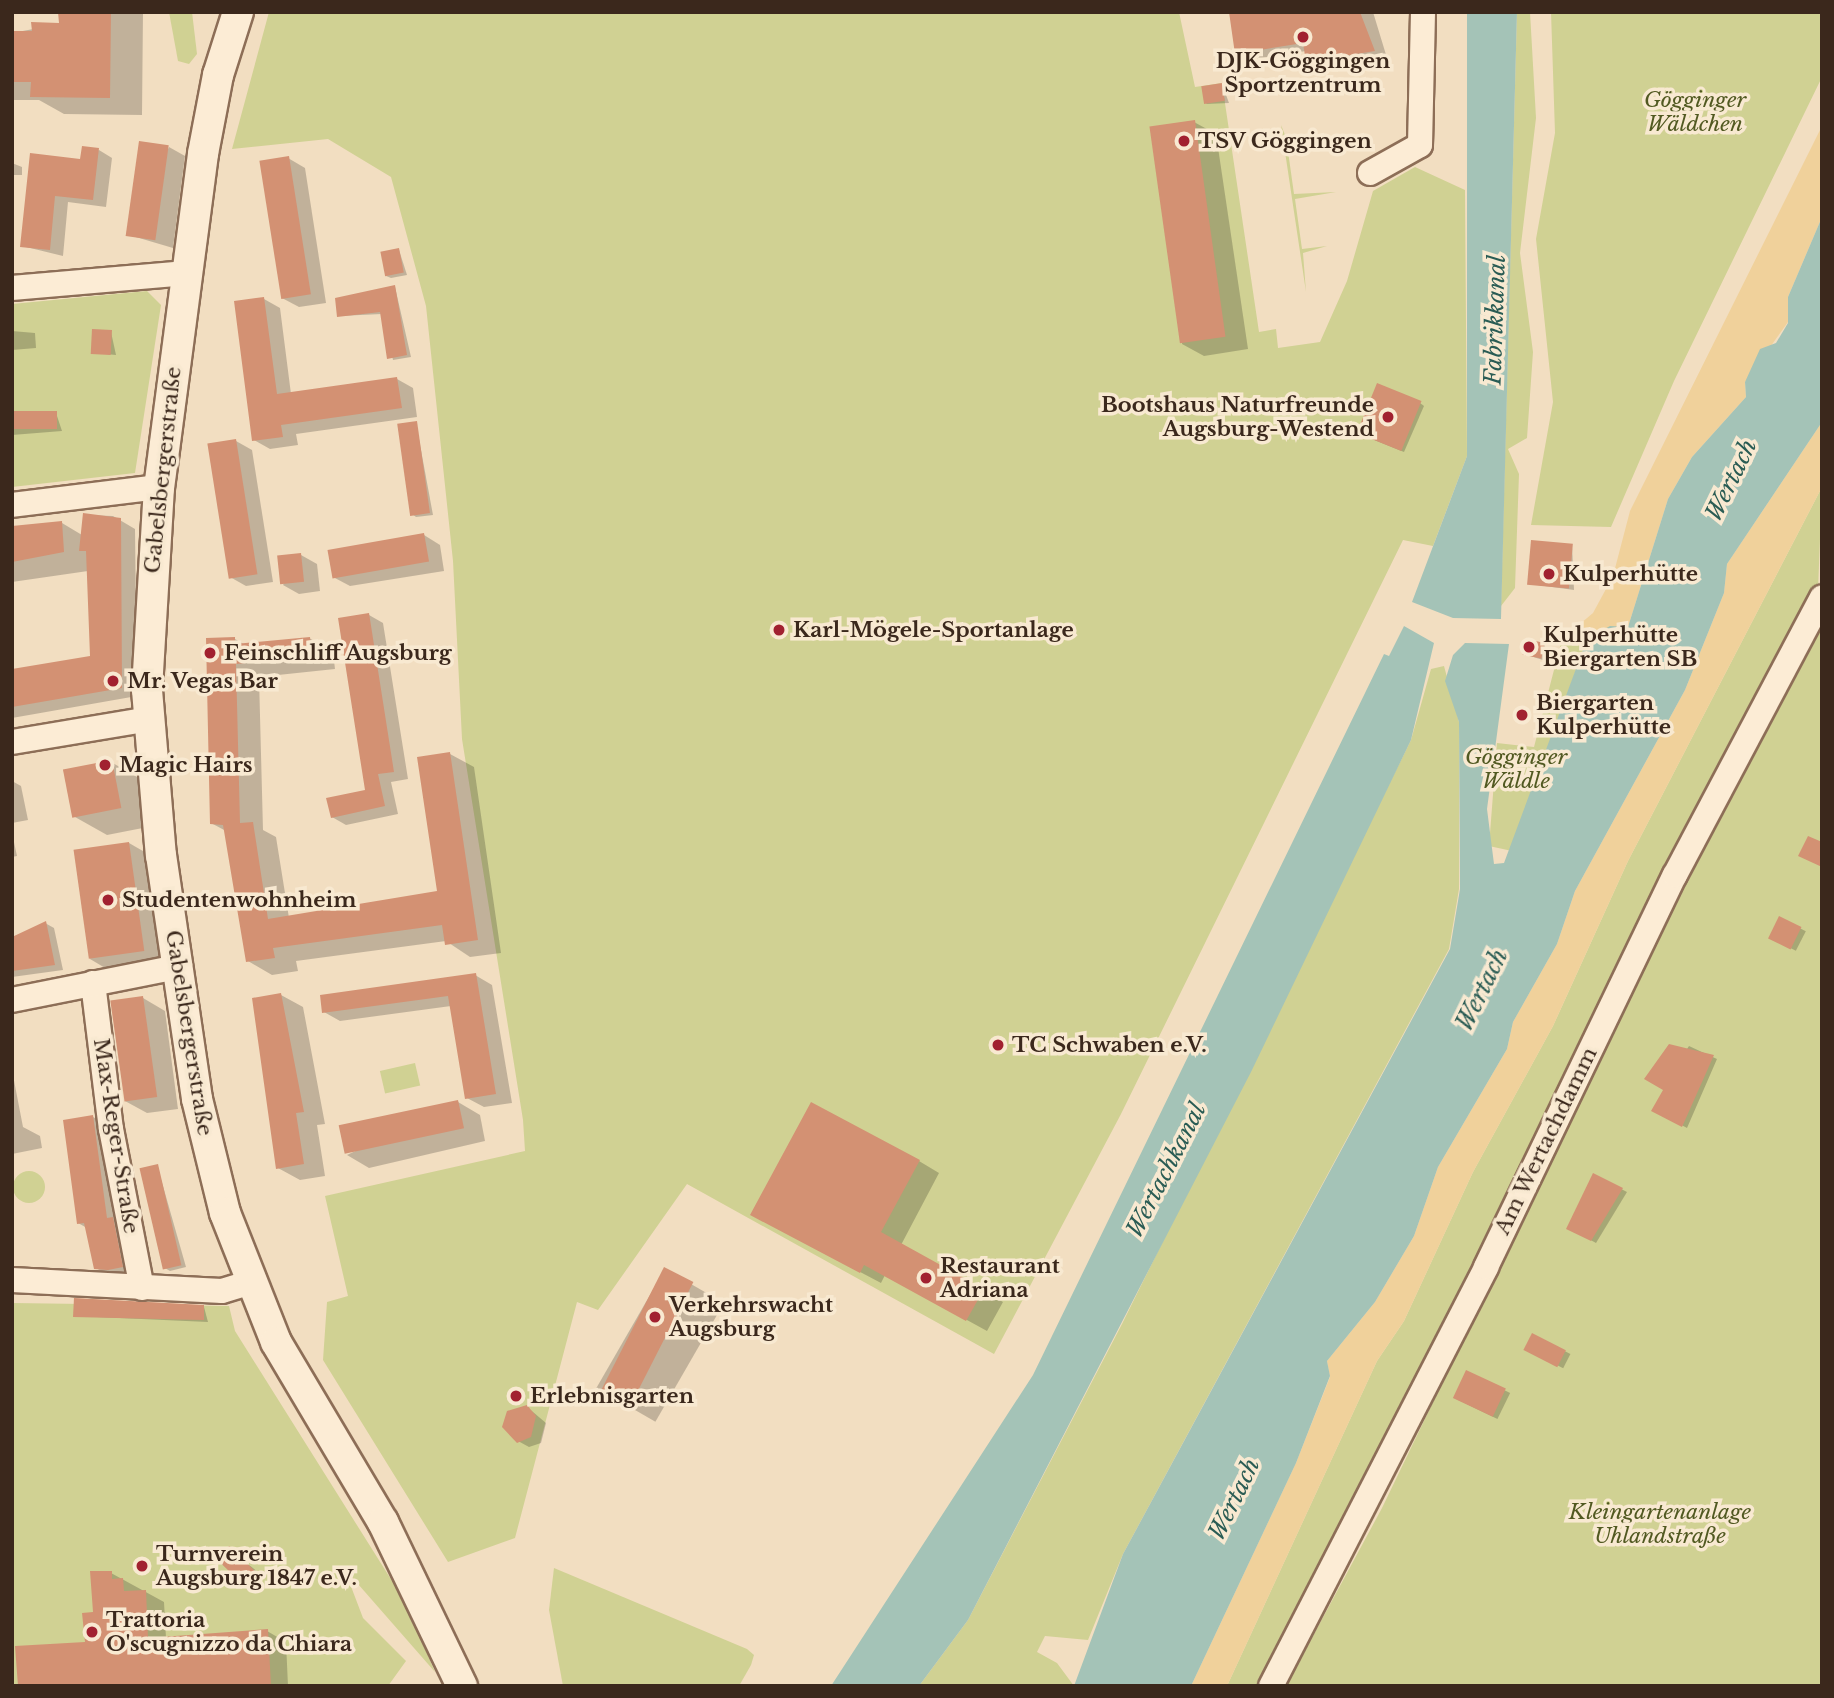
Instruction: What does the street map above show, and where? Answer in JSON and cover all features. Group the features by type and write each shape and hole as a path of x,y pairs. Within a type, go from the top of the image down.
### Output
{"street":[{"name":"Gabelsbergerstraße","path":"215,12 218,75"},
{"name":"Gabelsbergerstraße","path":"238,12 218,75 186,273 159,487 148,612 149,719 177,967 197,1099 225,1213 251,1282 305,1399 421,1593 462,1686"},
{"path":"1370,173 1420,145 1423,12"},
{"path":"12,288 186,273"},
{"path":"12,505 159,487"},
{"name":"Am Wertachdamm","path":"1271,1686 1486,1267 1675,875 1822,597"},
{"path":"12,742 149,719"},
{"path":"12,1000 177,967"},
{"name":"Max-Reger-Straße","path":"93,983 111,1129 142,1288"},
{"path":"12,1280 222,1291 251,1282"}],"green space":[{"path":"169,12 192,12 197,54 189,64 178,61"},
{"name":"Karl-Mögele-Sportanlage","path":"269,12 1179,12 1195,87 1222,83 1259,332 1276,329 1278,348 1320,342 1347,281 1373,191 1415,167 1465,190 1467,456 1433,546 1403,540 1121,1114 994,1354 687,1184 598,1310 577,1302 515,1538 448,1562 323,1360 327,1302 348,1296 325,1196 525,1151 523,1120 462,739 453,561 426,306 391,177 328,139 232,149"},
{"path":"1517,12 1530,12 1536,118 1520,253 1533,352 1527,438 1508,449 1519,474 1515,588 1501,606"},
{"name":"Gögginger Wäldchen","path":"1551,12 1822,12 1822,77 1674,381 1611,527 1531,525 1553,402 1536,239 1555,133"},
{"path":"1281,125 1287,140 1319,139 1287,144 1294,194 1336,192 1295,199 1302,249 1327,246 1303,253 1306,292"},
{"path":"147,291 161,305 135,473 12,487 12,304"},
{"path":"1822,487 1818,591 1264,1686 1227,1686 1377,1361 1404,1321 1473,1172 1553,1026 1628,861"},
{"name":"Kleingartenanlage Uhlandstraße","path":"1822,616 1822,1686 1286,1686 1382,1508 1680,890"},
{"name":"Gögginger Wäldle","path":"1562,639 1587,639 1512,851 1489,846 1497,743 1534,747"},
{"path":"1444,666 1459,722 1459,889 1449,949 1123,1554 1088,1640 1045,1636 1037,1652 1057,1663 1074,1686 919,1686 968,1620 1122,1324 1411,740 1431,669"},
{"path":"415,1063 420,1085 385,1094 380,1071"},
{"path":"29,1171 40,1176 45,1187 40,1198 29,1203 18,1198 13,1187 18,1176"},
{"path":"12,1303 229,1306 235,1331 404,1600 435,1672 344,1568 363,1618 406,1661 388,1686 12,1686"},
{"path":"554,1568 747,1649 754,1655 751,1665 739,1686 563,1686 549,1610"}],"sand":[{"path":"1822,126 1822,217 1788,297 1788,322 1745,382 1746,397 1692,457 1668,499 1628,627 1562,639 1593,613 1613,576 1630,511"},
{"path":"1822,422 1822,487 1628,861 1553,1026 1473,1172 1404,1321 1377,1361 1227,1686 1191,1686 1296,1463 1330,1377 1327,1361 1375,1302 1414,1236 1438,1167 1507,1049 1513,1022 1557,944 1575,891 1685,690 1724,593 1727,564"}],"water":[{"name":"Fabrikkanal","path":"1467,12 1517,12 1501,619 1453,618 1412,602 1467,456"},
{"name":"Wertach","path":"1822,217 1822,422 1727,564 1724,593 1685,690 1575,891 1557,944 1513,1022 1507,1049 1438,1167 1414,1236 1375,1302 1327,1361 1330,1376 1296,1463 1191,1686 1074,1686 1123,1554 1450,949 1460,889 1459,722 1445,681 1453,655 1465,643 1509,644 1487,809 1494,864 1504,863 1587,639 1610,626 1628,627 1668,499 1692,457 1746,397 1745,382 1760,349 1776,343 1788,323 1788,297"},
{"name":"Wertachkanal","path":"1404,626 1434,643 1411,740 1251,1072 968,1620 919,1686 831,1686 1033,1375 1384,654 1389,656"}],"building":[{"path":"58,12 111,12 110,98 30,97 31,82 12,82 12,31 32,31 31,22 59,23"},
{"name":"DJK-Göggingen Sportzentrum","path":"1229,12 1360,12 1375,51 1306,62 1303,43 1235,54"},
{"path":"1222,83 1225,101 1204,104 1201,86"},
{"path":"1195,120 1225,337 1180,343 1149,126"},
{"path":"139,141 169,145 155,240 126,236"},
{"path":"82,146 99,148 93,200 55,196 50,250 20,247 30,153 80,159"},
{"path":"289,156 311,294 281,299 259,161"},
{"path":"399,248 404,273 385,276 380,252"},
{"path":"395,285 407,355 387,359 380,312 337,317 335,298"},
{"path":"264,297 277,394 397,377 402,408 281,425 283,437 252,441 234,301"},
{"path":"92,329 112,330 111,355 91,354"},
{"name":"Bootshaus Naturfreunde Augsburg-Westend","path":"1377,383 1422,401 1401,451 1357,433"},
{"path":"12,411 57,411 57,429 12,429"},
{"path":"417,421 430,513 410,516 397,424"},
{"path":"236,439 257,574 229,579 207,444"},
{"path":"83,513 121,518 122,688 12,707 12,669 90,656 86,551 79,551"},
{"path":"62,521 64,552 12,562 12,526"},
{"path":"424,533 429,562 333,579 327,550"},
{"path":"1531,540 1573,544 1569,588 1527,585"},
{"path":"301,553 304,582 280,584 277,556"},
{"path":"369,613 394,772 378,774 385,806 331,818 326,798 365,790 338,618"},
{"path":"235,637 235,644 310,637 312,656 236,664 240,823 253,822 268,919 437,891 417,757 450,752 478,940 445,945 442,925 273,948 275,958 246,962 223,825 210,824 206,638"},
{"path":"1526,639 1545,643 1541,659 1523,655"},
{"path":"112,760 121,808 72,818 63,770"},
{"path":"1808,836 1822,842 1822,867 1798,856"},
{"name":"Studentenwohnheim","path":"129,842 144,951 89,959 74,850"},
{"path":"1779,916 1801,927 1791,949 1768,938"},
{"path":"46,921 55,965 12,971 12,937"},
{"path":"476,973 496,1094 465,1099 448,996 322,1013 320,995"},
{"path":"281,993 304,1112 296,1113 304,1164 276,1169 252,998"},
{"path":"143,996 157,1097 125,1102 110,1001"},
{"path":"1669,1044 1714,1055 1682,1127 1651,1111 1663,1090 1644,1079"},
{"path":"458,1100 464,1128 345,1154 339,1125"},
{"path":"811,1102 920,1160 881,1232 984,1289 966,1321 864,1265 860,1273 750,1215"},
{"path":"93,1115 107,1218 113,1217 123,1267 108,1270 94,1269 84,1223 77,1224 63,1120"},
{"path":"158,1164 181,1265 163,1270 139,1168"},
{"path":"1593,1173 1623,1188 1591,1241 1566,1229"},
{"name":"Verkehrswacht Augsburg","path":"664,1267 693,1282 630,1406 601,1391"},
{"path":"74,1298 204,1305 204,1320 73,1317"},
{"path":"1532,1333 1566,1350 1557,1367 1523,1350"},
{"path":"1466,1370 1506,1389 1493,1417 1453,1398"},
{"path":"527,1405 536,1416 531,1437 517,1443 502,1427 507,1411"},
{"path":"229,1546 255,1571 242,1584 216,1559"},
{"path":"90,1571 112,1571 112,1579 123,1578 124,1591 146,1590 148,1638 268,1629 271,1686 18,1686 15,1646 85,1642 82,1613 93,1612"}],"place":[{"name":"DJK-Göggingen Sportzentrum","path":"1303,37"},
{"name":"TSV Göggingen","path":"1184,141"},
{"name":"Bootshaus Naturfreunde Augsburg-Westend","path":"1388,417"},
{"name":"Kulperhütte","path":"1549,574"},
{"name":"Karl-Mögele-Sportanlage","path":"779,630"},
{"name":"Kulperhütte Biergarten SB","path":"1529,647"},
{"name":"Feinschliff Augsburg","path":"210,653"},
{"name":"Mr. Vegas Bar","path":"113,681"},
{"name":"Biergarten Kulperhütte","path":"1522,715"},
{"name":"Magic Hairs","path":"105,765"},
{"name":"Studentenwohnheim","path":"108,900"},
{"name":"TC Schwaben e.V.","path":"998,1045"},
{"name":"Restaurant Adriana","path":"926,1278"},
{"name":"Verkehrswacht Augsburg","path":"655,1317"},
{"name":"Erlebnisgarten","path":"516,1396"},
{"name":"Turnverein Augsburg 1847 e.V.","path":"142,1566"},
{"name":"Trattoria O'scugnizzo da Chiara","path":"92,1632"}]}
